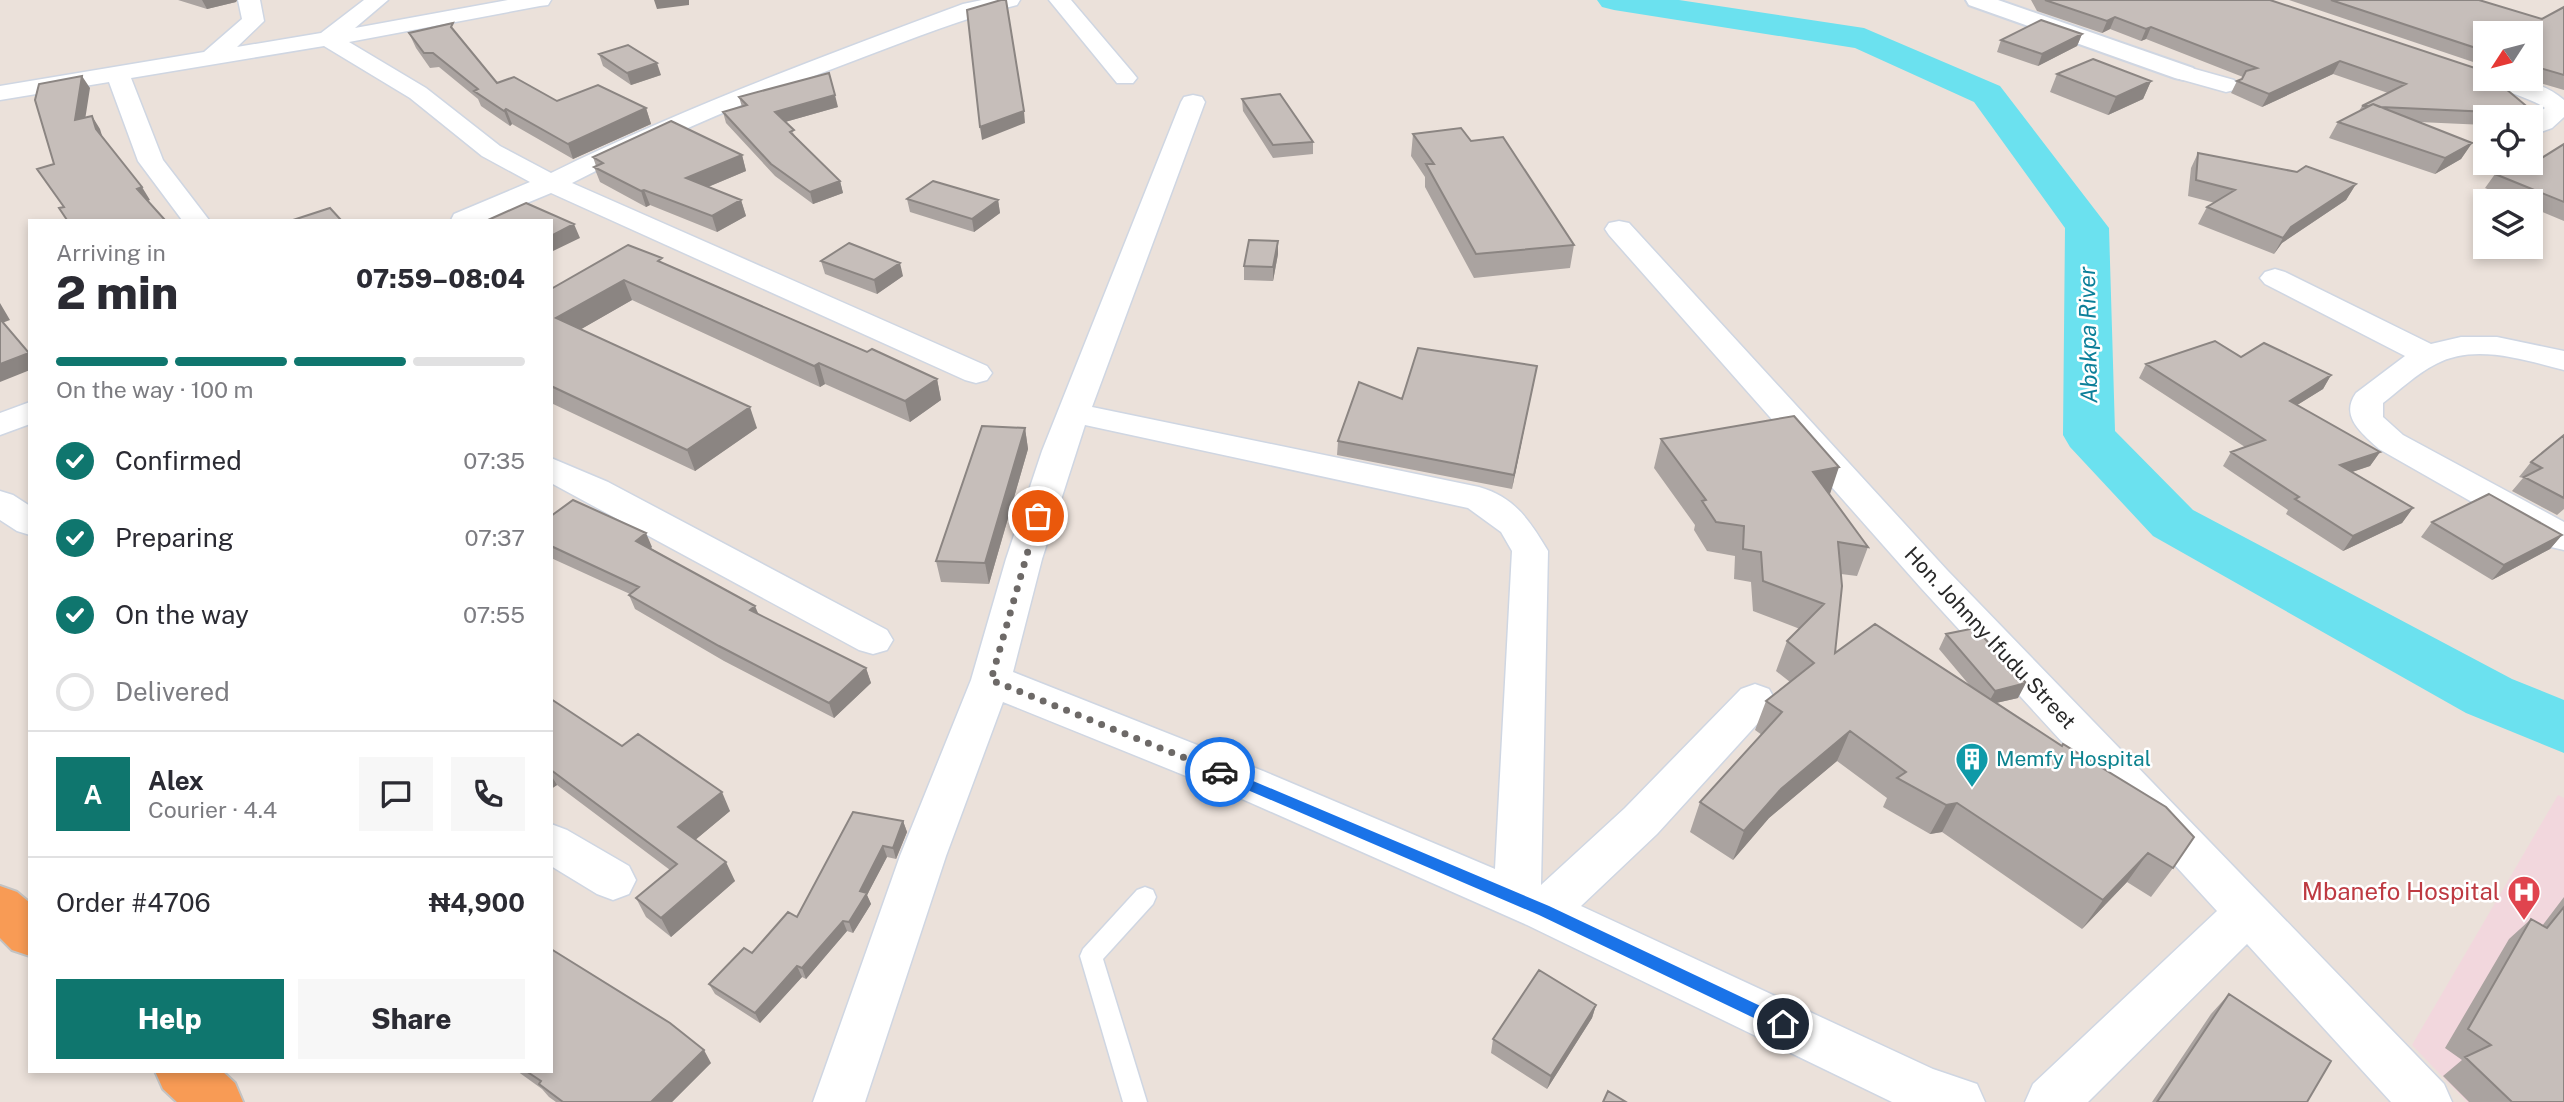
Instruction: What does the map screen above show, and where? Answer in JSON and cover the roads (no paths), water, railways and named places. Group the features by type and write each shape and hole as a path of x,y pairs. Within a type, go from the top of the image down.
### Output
{"highway":[{"path":"0,908 28,932"},
{"path":"183,1073 216,1102"}],"street":[{"path":"211,58 253,21 249,0"},
{"path":"327,38 377,0"},
{"path":"0,93 440,20 540,0"},
{"path":"466,219 551,183 642,138 821,65 971,9 1009,0"},
{"path":"1060,0 1125,78"},
{"path":"1977,0 2184,73 2226,85"},
{"path":"327,38 418,93 491,151 551,183 976,373"},
{"path":"118,74 151,162 195,219"},
{"path":"2526,91 2557,105 2559,109 2543,121"},
{"path":"839,1102 923,856 991,680 1024,559 1074,413 1193,102"},
{"name":"Hon. Johnny Ifudu Street","path":"1619,229 1934,579 2426,1102"},
{"path":"2275,278 2428,355"},
{"path":"2564,361 2498,347 2458,348 2428,355 2367,400 2367,420 2391,442 2564,538"},
{"path":"0,425 28,413"},
{"path":"1074,413 1479,499 1514,524 1530,551 1530,905"},
{"path":"553,470 596,490 873,640"},
{"path":"0,503 28,522"},
{"path":"991,680 1248,783 1530,905 1926,1092 1959,1102"},
{"path":"1530,905 1641,821 1755,700"},
{"path":"553,844 613,880"},
{"path":"2051,1102 2248,912"}],"lane":[{"path":"1135,1102 1091,956 1145,897"}],"waterway":[{"name":"Abakpa River","path":"1614,0 1864,39 1987,94 2087,228 2089,435 2173,523 2489,696 2564,728"}],"place":[{"name":"Memfy Hospital","path":"1972,789"},
{"name":"Mbanefo Hospital","path":"2524,922"}]}
